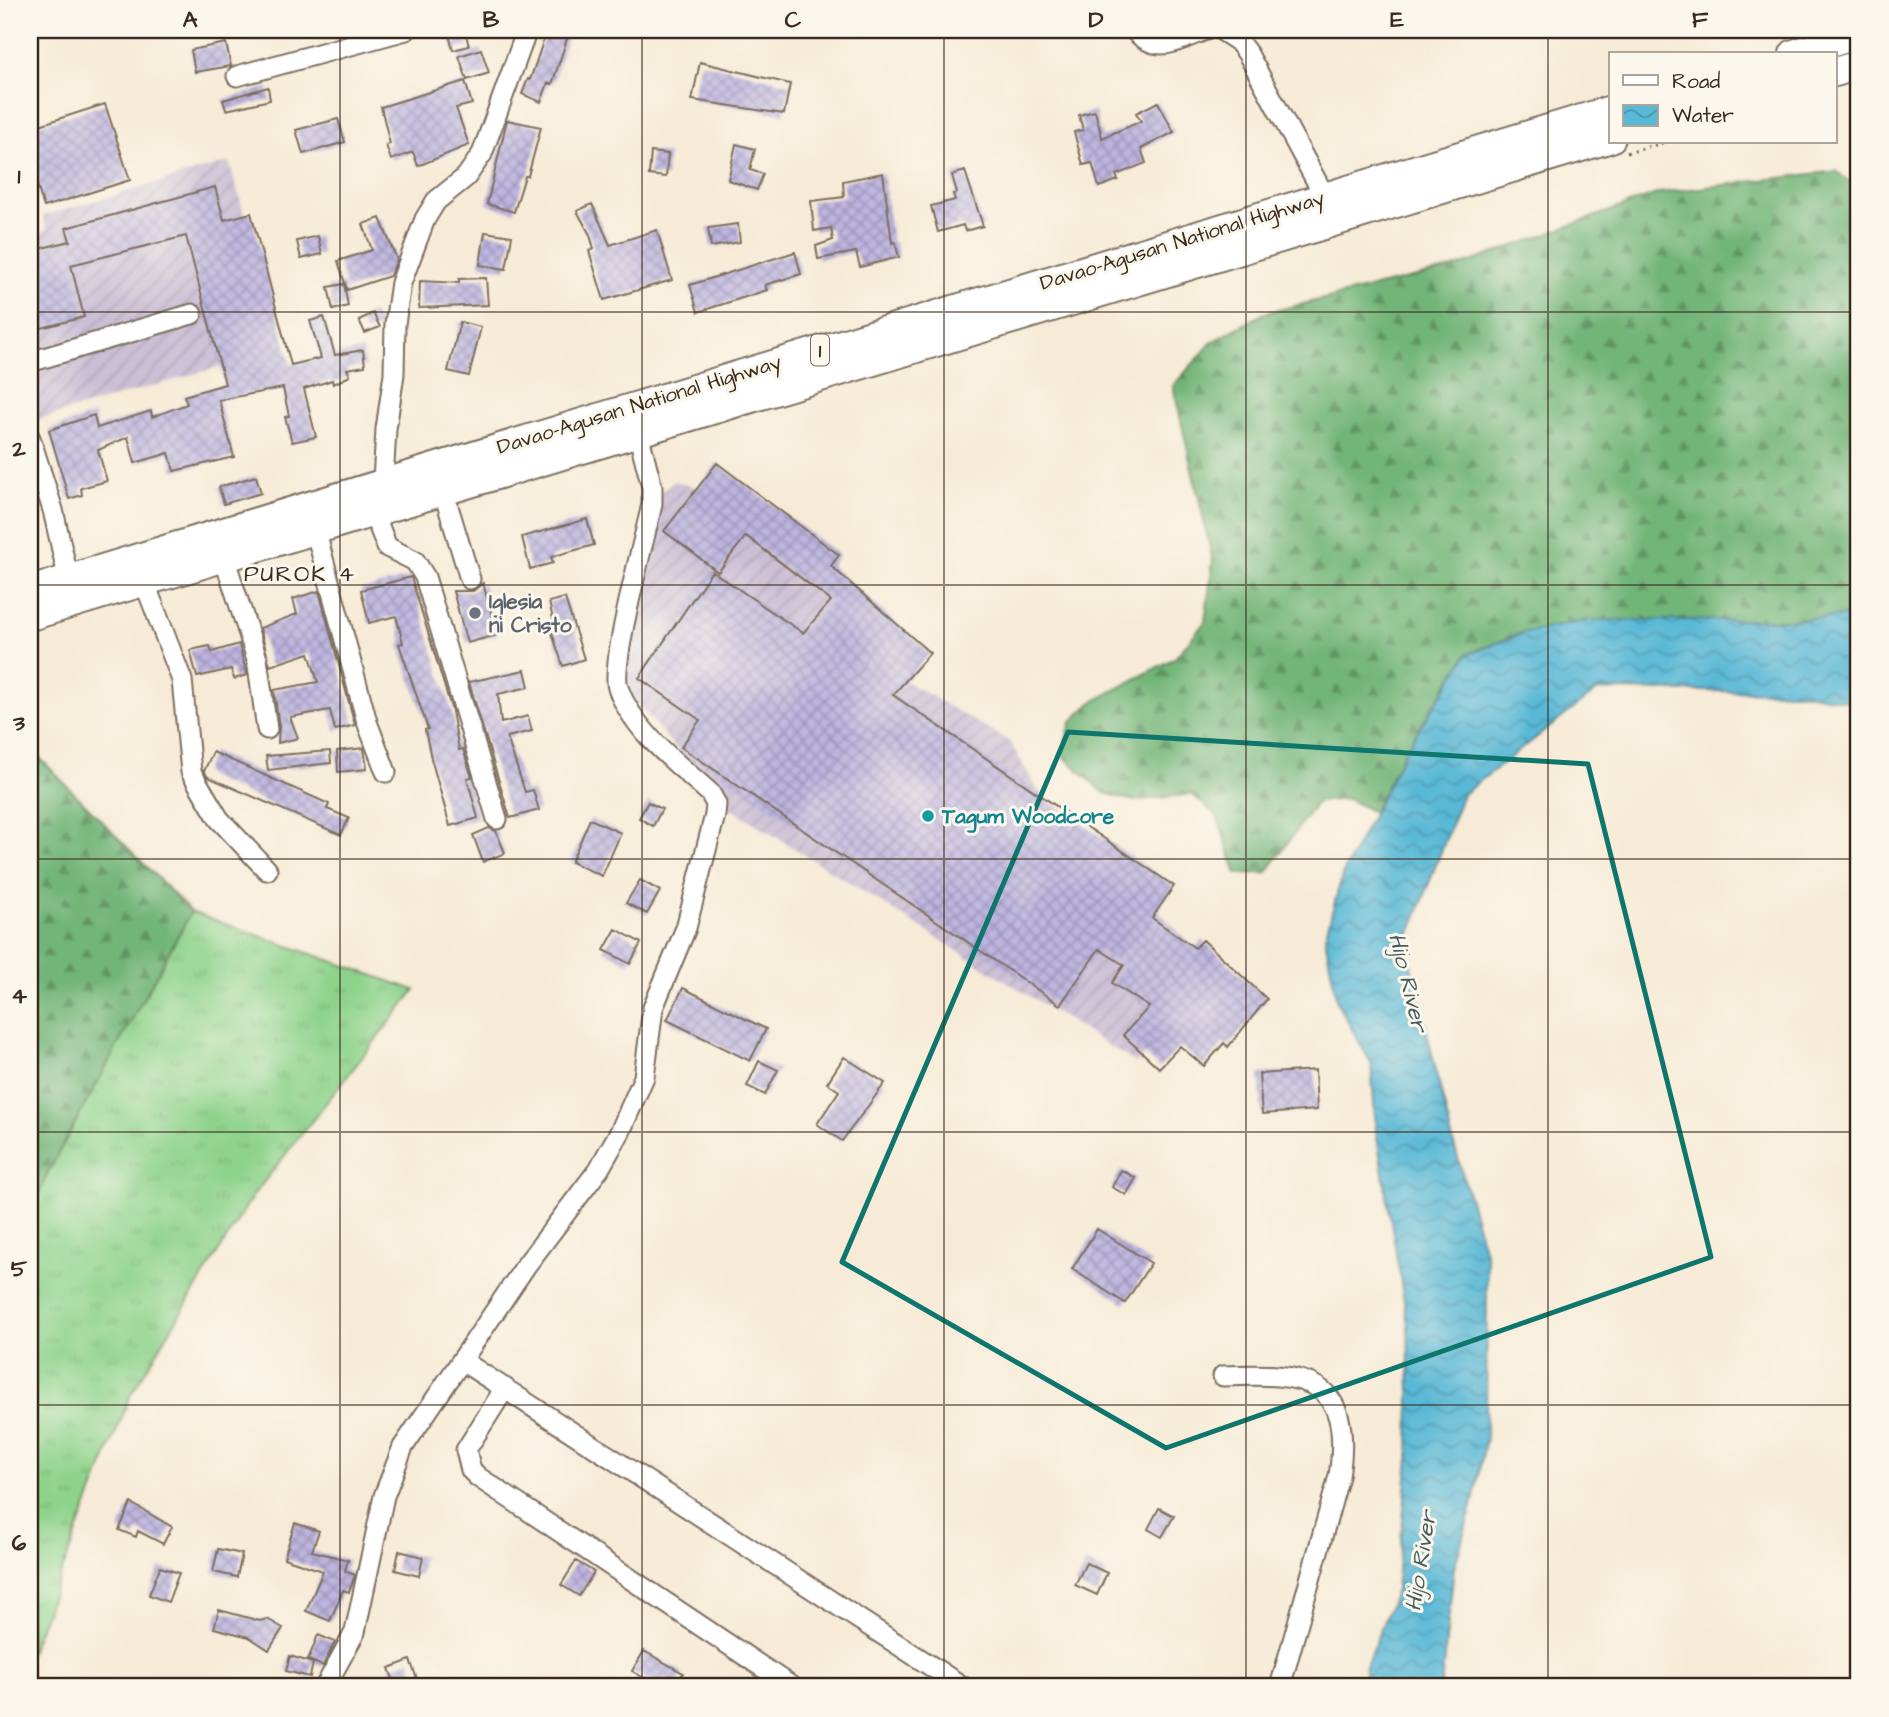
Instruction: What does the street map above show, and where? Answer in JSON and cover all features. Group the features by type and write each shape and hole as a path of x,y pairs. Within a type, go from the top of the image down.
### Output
{"highway":[{"path":"1800,52 1859,34"},
{"path":"1836,72 1859,65"},
{"name":"Davao-Agusan National Highway","path":"30,591 72,591 144,581 224,557 443,489 634,419 1325,197 1609,111"},
{"name":"Davao-Agusan National Highway","path":"30,616 72,591 383,482 634,419 1609,139"}],"street":[{"path":"237,76 407,30"},
{"path":"383,482 386,429 394,374 395,324 401,283 425,219 436,201 466,177 482,154 527,30"},
{"path":"1134,30 1151,45 1161,45 1206,30"},
{"path":"1221,30 1238,41 1248,54 1325,197"},
{"path":"30,362 192,314"},
{"path":"325,1687 355,1632 363,1605 384,1496 403,1447 464,1362 527,1264 599,1169 620,1132 644,1077 653,1008 686,928 716,815 716,804 710,793 647,734 617,686 619,651 652,504 652,486 634,419"},
{"path":"30,438 37,486 72,591"},
{"path":"443,489 470,579"},
{"path":"373,511 387,547 415,561 425,577 497,819"},
{"path":"315,529 367,722 386,772"},
{"path":"224,557 257,659 267,729"},
{"path":"144,581 182,680 191,772 219,819 267,870"},
{"path":"464,1362 963,1687"},
{"path":"1223,1376 1285,1374 1312,1382 1331,1399 1340,1421 1343,1448 1339,1476 1280,1687"},
{"path":"505,1388 466,1450 471,1470 792,1687"}],"highlighted area":[{"path":"1068,732 1588,764 1711,1257 1166,1448 842,1262"}],"shaded area":[{"path":"229,162 284,348 30,422 30,236 47,230 43,216"},
{"name":"Tagum Woodcore","path":"675,481 711,492 813,553 883,668 1010,742 1037,789 1218,971 1136,1063 724,804 619,682 659,494"}],"green space":[{"path":"1836,171 1859,190 1859,615 1791,620 1655,621 1522,633 1467,654 1405,751 1373,812 1348,799 1317,802 1266,873 1237,874 1217,816 1192,794 1134,801 1104,793 1062,755 1071,722 1092,702 1175,658 1205,622 1213,561 1173,386 1213,341 1265,313 1454,268 1659,193"},
{"path":"30,748 191,912 48,1172 30,1216"},
{"path":"191,912 415,990 252,1197 130,1396 30,1653 30,1216 48,1172"}],"water":[{"name":"Hijo River","path":"1859,615 1859,703 1800,692 1598,690 1463,794 1406,944 1451,1134 1487,1259 1486,1438 1473,1503 1454,1568 1441,1687 1363,1687 1366,1666 1396,1590 1409,1458 1410,1392 1408,1325 1376,1131 1371,1063 1337,1002 1325,937 1343,873 1405,751 1467,655 1522,633 1589,620 1791,620"}],"building":[{"path":"547,30 568,36 552,84 548,83 541,102 522,94 528,79 530,80"},
{"path":"465,31 469,46 453,50 449,35"},
{"path":"226,43 231,66 195,72 191,50"},
{"path":"481,49 489,73 467,80 459,56"},
{"path":"700,62 790,84 784,114 692,100"},
{"path":"465,81 472,104 456,108 469,145 418,166 413,152 391,160 386,145 390,144 381,107"},
{"path":"268,87 270,100 226,110 223,100"},
{"path":"1158,102 1174,132 1141,149 1146,163 1116,175 1118,180 1099,187 1092,163 1083,165 1074,132 1083,130 1079,115 1095,111 1102,138 1141,121 1136,113"},
{"path":"105,104 130,180 44,207 30,164 30,128"},
{"path":"338,119 345,142 303,154 296,130"},
{"path":"507,120 541,127 528,176 525,176 514,212 487,204"},
{"path":"736,144 755,149 750,170 763,174 757,190 728,180"},
{"path":"651,152 668,154 666,177 649,175"},
{"path":"965,171 983,226 965,231 963,225 938,232 931,206 955,200 953,194 957,193 952,175"},
{"path":"883,173 892,243 895,242 899,257 860,267 856,252 818,259 816,246 833,240 831,228 814,231 811,201 844,197 843,181"},
{"path":"215,187 224,220 251,213 291,365 321,358 310,321 324,317 335,355 363,350 365,366 347,369 350,376 333,384 332,380 304,389 316,437 292,442 285,417 289,416 283,388 219,400 234,457 174,471 169,453 135,463 128,437 98,450 107,481 81,488 82,495 69,499 49,430 94,415 97,428 151,411 152,417 187,404 184,396 225,384 186,236 71,265 84,317 30,331 30,251 70,241 66,228"},
{"path":"592,204 610,245 657,230 672,280 604,300 589,251 594,249 590,235 577,211"},
{"path":"380,218 397,260 390,276 347,290 338,261 372,250 363,224"},
{"path":"738,224 740,242 711,247 708,228"},
{"path":"485,232 512,236 506,269 480,265"},
{"path":"318,236 322,254 301,259 297,241"},
{"path":"795,252 801,274 765,285 767,290 698,312 690,285"},
{"path":"486,278 488,305 419,308 420,281 459,283 459,279"},
{"path":"344,284 348,306 333,310 328,287"},
{"path":"373,313 380,327 365,333 359,320"},
{"path":"460,322 481,327 469,376 448,371"},
{"name":"Tagum Woodcore","path":"717,463 839,555 831,566 930,653 893,695 1174,886 1152,918 1195,948 1203,940 1267,999 1228,1047 1224,1043 1204,1066 1180,1046 1159,1068 1123,1035 1149,1007 1112,983 1124,965 1099,949 1060,1005 681,747 700,720 639,678 712,571 803,633 831,601 746,536 718,572 664,531"},
{"path":"256,476 261,493 224,504 219,487"},
{"path":"587,519 594,545 551,557 553,563 530,569 522,537"},
{"path":"411,577 452,711 459,750 463,749 472,777 467,778 478,818 450,826 431,758 425,730 428,729 399,644 403,643 396,616 369,623 361,590"},
{"name":"Iglesia ni Cristo","path":"483,583 497,635 467,643 453,591 473,591"},
{"path":"319,591 355,725 335,730 330,710 290,717 298,738 278,743 279,727 274,690 318,682 309,653 270,666 260,628 297,614 293,599"},
{"path":"565,598 584,659 563,666 552,633 556,632 549,602"},
{"path":"239,644 247,675 234,679 231,669 197,677 190,650 210,646 212,652"},
{"path":"525,670 529,687 498,694 501,723 528,716 532,731 507,737 525,792 533,790 539,810 510,818 469,682"},
{"path":"364,748 367,769 338,772 337,751"},
{"path":"330,751 331,763 268,770 266,756"},
{"path":"213,752 329,804 327,809 349,818 341,835 208,777 204,771"},
{"path":"648,802 662,809 653,826 639,818"},
{"path":"590,819 621,833 602,876 571,862"},
{"path":"489,828 496,831 505,853 483,862 473,835"},
{"path":"640,880 660,891 647,914 626,903"},
{"path":"616,929 641,943 630,964 604,950"},
{"path":"683,988 766,1029 750,1061 667,1020"},
{"path":"844,1057 885,1083 842,1141 817,1124 839,1091 827,1083"},
{"path":"759,1061 778,1070 765,1095 747,1086"},
{"path":"1315,1070 1317,1110 1262,1114 1259,1074"},
{"path":"1121,1170 1136,1178 1126,1195 1112,1187"},
{"path":"1097,1229 1151,1263 1125,1303 1072,1269"},
{"path":"131,1503 172,1527 163,1544 138,1531 136,1537 119,1530"},
{"path":"1159,1508 1174,1516 1162,1537 1148,1529"},
{"path":"295,1523 319,1531 312,1551 348,1560 345,1571 355,1575 349,1592 343,1590 330,1621 306,1611 323,1571 284,1558"},
{"path":"218,1549 242,1554 237,1577 213,1572"},
{"path":"399,1551 423,1557 419,1576 395,1570"},
{"path":"576,1561 594,1572 579,1596 561,1585"},
{"path":"1086,1563 1107,1573 1097,1595 1075,1585"},
{"path":"160,1567 179,1573 168,1602 149,1595"},
{"path":"219,1610 260,1621 267,1619 283,1628 269,1650 249,1637 214,1628"},
{"path":"318,1635 335,1642 323,1666 308,1660"},
{"path":"644,1651 683,1673 676,1687 660,1687 632,1671"},
{"path":"290,1656 313,1663 310,1677 286,1671"},
{"path":"410,1660 420,1687 396,1687 389,1668"}],"place":[{"name":"Iglesia ni Cristo","path":"475,613"},
{"name":"Tagum Woodcore","path":"928,816"}],"district":[{"name":"PUROK 4","path":"300,573"}]}
